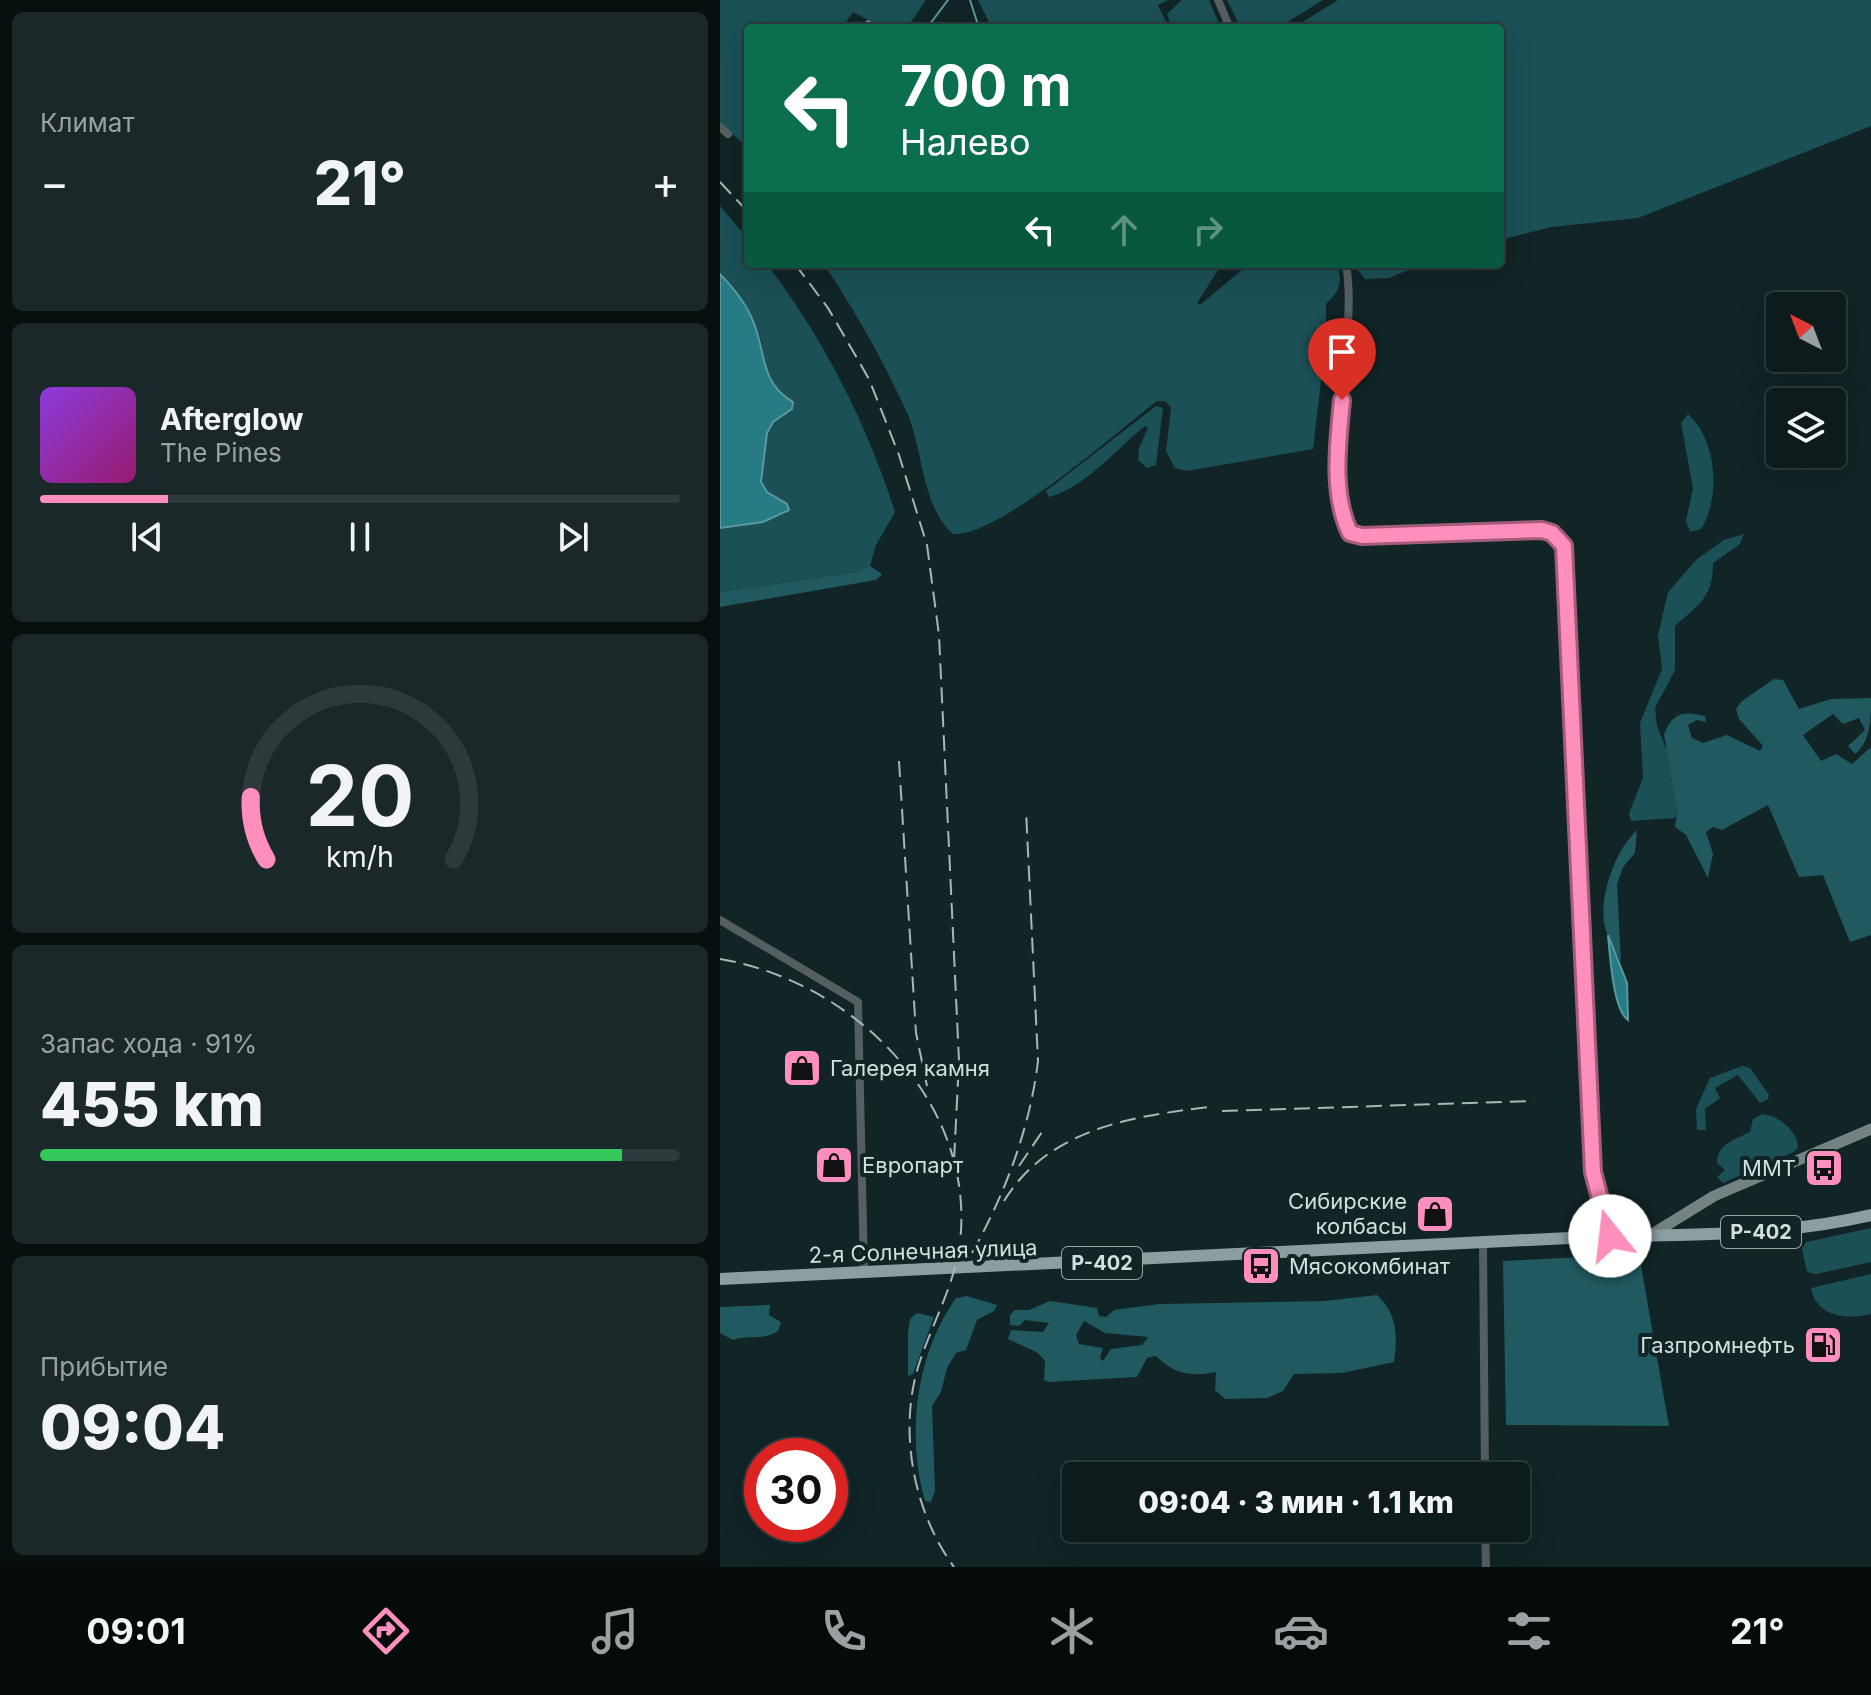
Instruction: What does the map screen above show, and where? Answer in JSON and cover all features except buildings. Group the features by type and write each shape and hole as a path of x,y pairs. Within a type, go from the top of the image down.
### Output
{"main road":[{"path":"1649,1236 1714,1196 1871,1129"},
{"name":"Р-402","path":"1649,1236 1698,1237 1791,1230 1871,1215"},
{"name":"2-я Солнечная улица","path":"720,1279 1649,1236"}],"street":[{"path":"1218,0 1228,24"},
{"path":"720,127 728,134"},
{"path":"1346,268 1350,307 1337,456 1342,516 1350,533 1362,536 1542,530 1552,533 1564,546 1593,1172 1610,1236"},
{"path":"720,920 858,1002 864,1272"},
{"path":"1483,1244 1485,1462"},
{"path":"1485,1542 1486,1567"}],"shaded area":[{"path":"720,0 926,0 910,24 876,24 853,12 845,24 744,24 744,144 720,124"},
{"path":"978,0 1168,0 1158,5 1167,24 990,24"},
{"path":"1182,0 1209,0 1219,24 1171,24 1167,14"},
{"path":"1227,0 1323,0 1284,24 1239,24"},
{"path":"1338,0 1871,0 1871,126 1638,218 1551,227 1504,239 1504,24 1299,24"},
{"path":"720,206 744,234 744,268 770,268 787,292 842,382 871,446 895,512 876,545 870,566 857,572 720,592 720,528 774,518 787,504 766,492 761,482 767,433 773,422 792,409 768,380 761,340 752,317 720,274"},
{"path":"827,268 1219,268 1197,303 1200,305 1244,268 1338,268 1340,276 1339,286 1326,304 1326,338 1313,449 1187,471 1175,468 1166,451 1171,408 1165,401 1157,401 1027,502 973,530 953,534 943,523 929,494 913,429 899,395"},
{"path":"1356,268 1413,268 1389,278 1365,279"},
{"path":"720,274 750,314 774,386 793,402 792,409 773,422 767,433 761,482 767,492 787,504 789,510 763,522 720,528"},
{"path":"1156,406 1163,408 1156,465 1147,468 1138,460 1139,448 1148,428 1145,426 1076,485 1049,497 1046,491"},
{"path":"1688,414 1705,438 1713,469 1707,516 1701,529 1690,532 1686,521 1693,488 1681,423"},
{"path":"1744,534 1740,544 1713,563 1707,593 1698,606 1675,626 1675,670 1655,708 1657,726 1667,751 1677,813 1675,818 1631,821 1629,813 1643,778 1640,723 1662,669 1658,635 1668,592 1697,559 1724,540"},
{"path":"870,566 882,574 876,580 720,607 720,592 856,572"},
{"path":"1774,679 1783,680 1799,709 1831,699 1871,698 1867,736 1855,754 1848,746 1865,730 1859,718 1843,724 1833,714 1803,735 1821,761 1836,754 1852,764 1871,747 1871,935 1850,942 1823,875 1799,877 1768,805 1722,830 1713,827 1706,832 1713,854 1708,878 1686,835 1675,827 1677,813 1664,734 1671,721 1680,715 1705,716 1706,722 1697,720 1688,725 1692,738 1703,743 1727,735 1760,751 1763,746 1739,719 1736,709 1742,701"},
{"path":"1637,830 1635,853 1623,867 1617,884 1621,962 1605,927 1604,902 1615,862"},
{"path":"1608,935 1627,983 1628,1020 1616,994"},
{"path":"1742,1066 1750,1068 1769,1095 1768,1099 1760,1103 1738,1075 1715,1088 1720,1098 1705,1109 1706,1130 1697,1130 1696,1109 1710,1078"},
{"path":"1762,1114 1786,1125 1795,1135 1798,1147 1794,1152 1723,1183 1717,1177 1725,1170 1717,1163 1720,1151 1728,1143 1750,1132 1753,1119"},
{"path":"1871,1228 1871,1262 1816,1274 1807,1272 1802,1249 1806,1242"},
{"path":"1639,1254 1669,1426 1506,1425 1503,1261"},
{"path":"1871,1274 1871,1314 1852,1317 1826,1311 1814,1298 1811,1289 1815,1287"},
{"path":"1377,1295 1392,1317 1396,1343 1394,1362 1342,1373 1294,1374 1283,1391 1267,1398 1225,1399 1215,1390 1216,1372 1183,1373 1156,1356 1147,1358 1137,1377 1049,1382 1044,1380 1045,1361 1038,1353 1008,1339 1011,1330 1043,1332 1049,1323 1025,1320 1019,1326 1010,1325 1010,1315 1015,1310 1029,1310 1050,1301 1097,1308 1099,1316 1106,1317 1114,1310 1159,1304 1325,1301","holes":["1084,1321 1105,1333 1148,1337 1142,1345 1111,1349 1103,1361 1100,1358 1103,1348 1079,1344 1076,1335"]},
{"path":"967,1296 997,1305 994,1311 977,1320 966,1350 956,1353 947,1368 941,1392 932,1406 935,1491 931,1502 925,1501 916,1449 918,1395 942,1320 956,1298"},
{"path":"770,1305 769,1315 781,1322 778,1331 773,1334 733,1340 720,1333 720,1307"},
{"path":"917,1313 934,1317 913,1374 908,1376 908,1332 910,1319"}],"waterway":[{"path":"930,24 948,0"},
{"path":"970,0 978,24"},
{"path":"863,24 868,21 873,24"}],"railway":[{"path":"720,182 744,208"},
{"path":"798,268 828,308 869,379 899,455 927,545 939,635 959,1061 954,1161"},
{"path":"899,761 916,1033 927,1086"},
{"path":"972,1253 995,1208 1014,1160 1029,1111 1038,1061 1026,810"},
{"path":"720,959 769,972 815,993 858,1021 896,1056 926,1096 948,1141 960,1190 960,1242 948,1289 919,1364 913,1389 910,1442 919,1496 928,1521 954,1567"},
{"path":"1222,1111 1534,1101"},
{"path":"1004,1201 1022,1177 1044,1157 1094,1130 1151,1115 1210,1107"},
{"path":"1019,1166 1042,1132"}],"place":[{"name":"Галерея камня","path":"802,1068"},
{"name":"Европарт","path":"834,1165"},
{"name":"ММТ","path":"1824,1168"},
{"name":"Сибирские колбасы","path":"1435,1214"},
{"name":"Мясокомбинат","path":"1261,1266"},
{"name":"Газпромнефть","path":"1823,1345"}],"route":[{"path":"1342,400 1337,456 1342,516 1350,533 1362,536 1542,530 1552,533 1564,546 1567,674 1572,692 1593,1172 1610,1236"}]}
